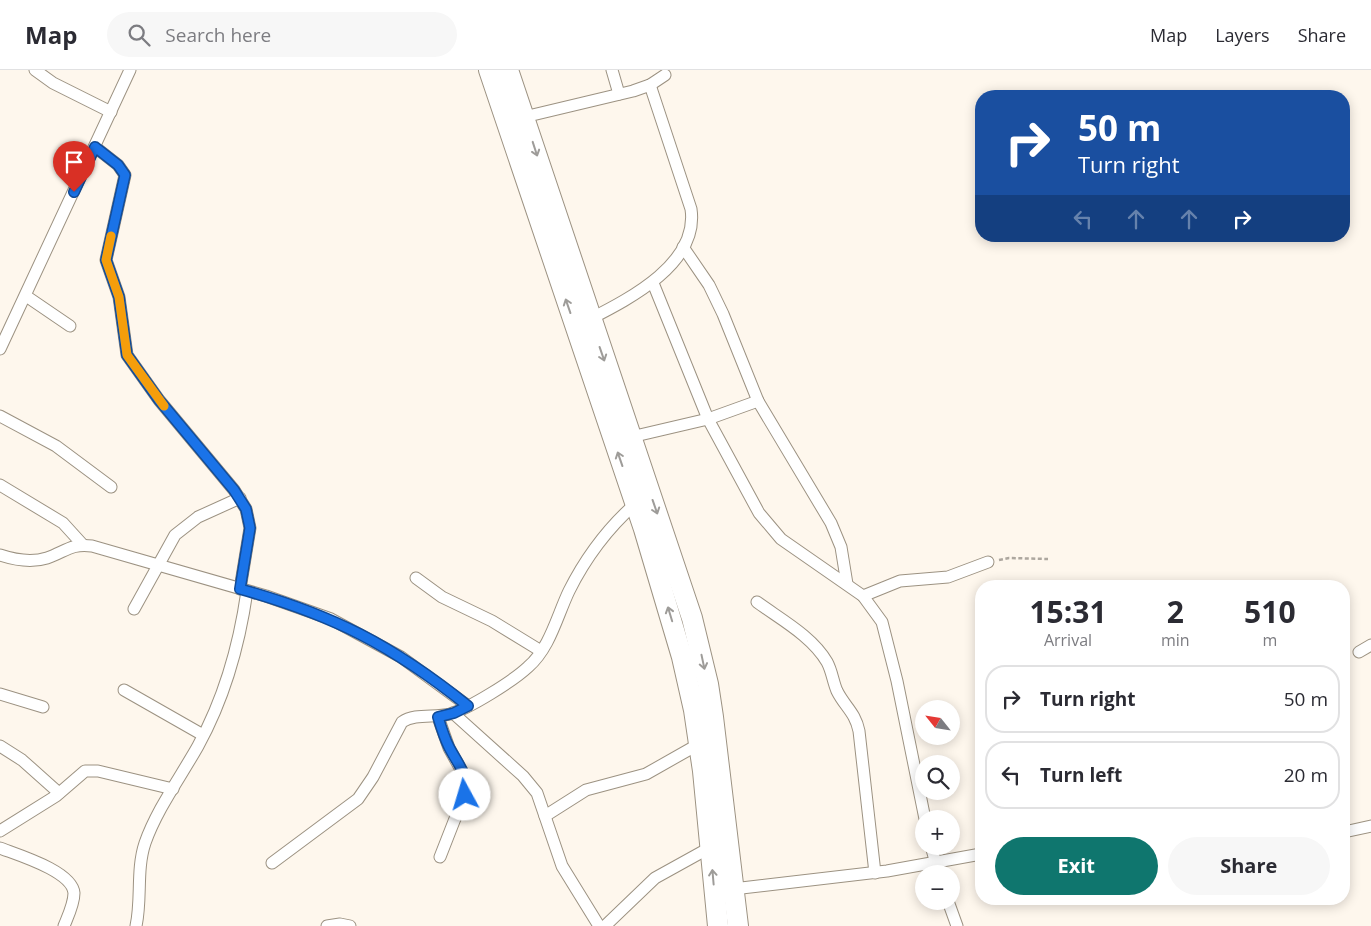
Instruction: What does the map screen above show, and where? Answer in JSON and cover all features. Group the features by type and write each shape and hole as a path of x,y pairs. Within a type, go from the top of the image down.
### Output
{"highway":[{"path":"489,70 635,504 682,657 699,744 718,926"},
{"path":"508,70 590,319 678,574 701,650 713,717 738,926"}],"street":[{"path":"35,70 53,83 111,112"},
{"path":"0,349 130,70"},
{"path":"612,70 619,94"},
{"path":"524,116 650,85 665,75"},
{"path":"590,319 626,301 653,283 683,247 692,230 691,209 650,85"},
{"path":"95,147 118,165 125,175 106,260 119,297 127,355 159,400 240,498 248,516 250,528 236,656 228,681 203,735 144,846 140,870 136,926"},
{"path":"683,247 709,285 723,314 758,401 831,523 841,547 847,584"},
{"path":"653,283 708,419 746,491 770,527 795,550 863,596 882,622 923,810"},
{"path":"26,296 70,326"},
{"path":"631,438 708,419 758,401"},
{"path":"0,416 56,446 110,487"},
{"path":"0,485 63,523 83,545"},
{"path":"134,609 167,545 180,530 204,514 240,498"},
{"path":"272,863 358,799 373,777 402,722 412,718 438,717 454,713 520,674 541,651 585,561 604,535 635,504"},
{"path":"0,556 24,561 36,560 54,555 68,547 83,545 312,611 352,628 401,656 468,706"},
{"path":"863,596 900,581 948,577 988,562"},
{"path":"416,578 442,596 492,621 541,651"},
{"path":"757,602 806,639 823,655 829,665 838,691 854,713 859,732 875,873"},
{"path":"1359,652 1371,645"},
{"path":"124,690 203,735"},
{"path":"0,694 43,707"},
{"path":"454,713 531,785 537,793 565,872 599,926"},
{"path":"438,717 449,748 464,775 467,788 440,857"},
{"path":"545,816 586,790 638,777 699,744"},
{"path":"0,746 22,760 59,793"},
{"path":"0,831 59,793 81,773 91,770 173,789"},
{"path":"1350,831 1371,826"},
{"path":"605,926 655,878 711,846"},
{"path":"0,848 54,870 68,881 72,886 73,902 64,926"},
{"path":"946,865 975,856"},
{"path":"733,889 915,870"},
{"path":"951,910 957,926"},
{"path":"327,926 340,924 350,926"}],"path":[{"path":"988,562 1009,558 1048,559"}],"slow traffic":[{"path":"111,236 106,260 119,297 127,355 164,406"}],"route":[{"path":"74,192 95,147 118,165 125,175 106,260 119,297 127,355 159,400 234,490 246,509 250,528 240,589 312,611 352,628 401,656 468,706 454,713 438,717 449,748 464,775 467,788 465,795"}]}
